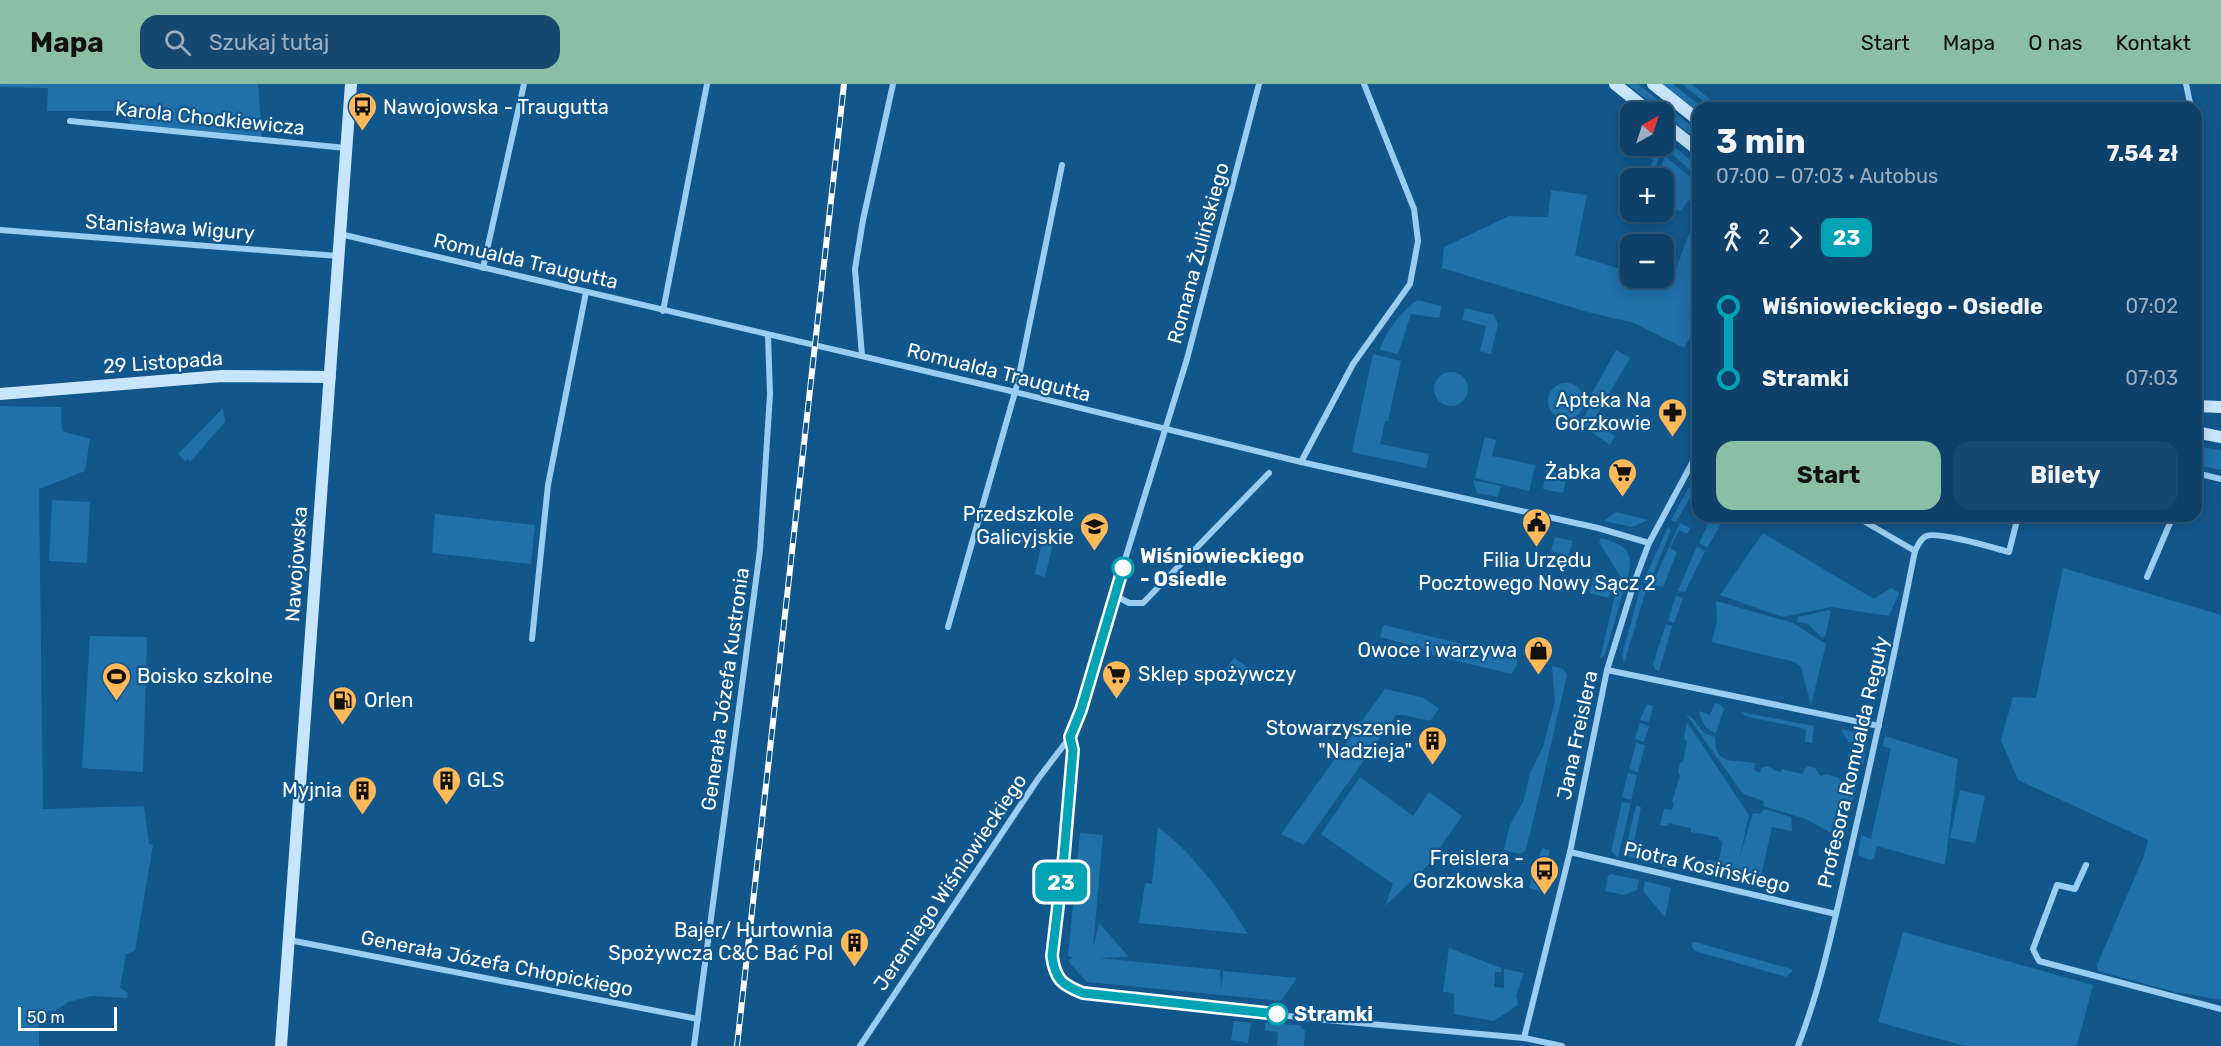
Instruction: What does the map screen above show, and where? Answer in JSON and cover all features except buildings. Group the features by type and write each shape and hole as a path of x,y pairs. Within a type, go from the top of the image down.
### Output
{"street":[{"name":"Nawojowska","path":"281,1046 351,84"},
{"path":"483,268 524,84"},
{"path":"663,311 707,84"},
{"path":"862,356 855,269 863,219 893,84"},
{"name":"Romana Żulińskiego","path":"1070,737 1084,702 1114,595 1187,359 1259,84"},
{"path":"1301,462 1353,364 1410,284 1418,241 1414,209 1364,84"},
{"path":"1615,84 1638,102"},
{"path":"1653,84 1692,115"},
{"path":"2186,84 2190,102"},
{"name":"Karola Chodkiewicza","path":"70,121 346,148"},
{"path":"1674,131 1692,145"},
{"path":"948,627 1015,392 1062,165"},
{"name":"Stanisława Wigury","path":"0,230 338,256"},
{"name":"Romualda Traugutta","path":"340,234 1015,392 1301,462 1598,528 1649,543"},
{"path":"532,639 548,485 586,292"},
{"name":"Generała Józefa Kustronia","path":"694,1046 759,550 770,394 768,335"},
{"name":"29 Listopada","path":"0,394 222,376 330,377"},
{"path":"2202,406 2221,407"},
{"path":"2202,433 2221,436"},
{"name":"Jana Freislera","path":"1524,1038 1570,852 1607,670 1649,543 1692,463"},
{"path":"1114,595 1129,603 1143,603 1269,473"},
{"path":"2202,474 2221,479"},
{"path":"1865,522 1916,551 1921,539 1930,535 2009,552 2016,522"},
{"path":"2146,577 2170,522"},
{"name":"Profesora Romualda Reguły","path":"1798,1046 1807,1024 1836,914 1916,551"},
{"path":"1607,670 1879,726"},
{"path":"1070,737 1073,750 1069,799 1052,956 1054,972 1066,986 1083,993 1524,1038 1562,1046"},
{"name":"Jeremiego Wiśniowieckiego","path":"860,1046 1038,779 1070,737"},
{"name":"Piotra Kosińskiego","path":"1570,852 1836,914"},
{"path":"2086,865 2076,889 2057,885 2033,949 2039,961 2221,1008"},
{"name":"Generała Józefa Chłopickiego","path":"289,940 698,1018"}],"shaded area":[{"path":"0,84 258,84 262,138 132,125 121,111 47,111 48,88 0,87"},
{"path":"1627,84 1638,84 1661,102 1649,102"},
{"path":"1663,84 1673,84 1696,102 1692,102 1692,107"},
{"path":"1682,84 1691,84 1714,102 1704,102"},
{"path":"1674,112 1692,126 1692,136 1674,122"},
{"path":"1674,147 1692,162 1692,172 1674,156"},
{"path":"1660,156 1656,168 1650,168 1653,160 1646,157"},
{"path":"1665,156 1692,179 1692,197 1680,211 1674,209 1674,168 1660,168"},
{"path":"1551,190 1587,195 1575,255 1620,269 1620,288 1674,288 1674,274 1692,229 1692,305 1689,313 1692,314 1692,338 1690,338 1684,348 1634,323 1584,311 1442,268 1444,247 1509,216 1548,217"},
{"path":"1418,300 1442,306 1439,318 1411,314 1398,354 1380,350 1395,322"},
{"path":"1465,308 1494,315 1498,324 1491,354 1480,351 1486,326 1462,320"},
{"path":"1616,350 1630,358 1593,421 1615,436 1610,445 1580,424 1594,400 1591,395"},
{"path":"1373,354 1401,361 1388,421 1385,421 1380,444 1429,454 1426,468 1352,452"},
{"path":"1451,372 1463,377 1468,389 1463,401 1451,406 1439,401 1434,389 1439,377"},
{"path":"1566,383 1579,388 1584,401 1579,414 1566,419 1553,414 1548,401 1553,388"},
{"path":"0,406 61,407 62,431 90,439 85,471 39,489 43,809 144,806 149,844 153,845 135,951 126,954 120,988 128,993 127,998 92,996 68,1002 55,1011 39,1013 39,1046 0,1046"},
{"path":"223,408 225,422 190,462 188,459 185,461 178,454"},
{"path":"1485,437 1496,440 1492,456 1535,465 1529,491 1475,478"},
{"path":"2202,447 2221,450 2221,470 2202,466"},
{"path":"1546,471 1567,475 1563,493 1543,489"},
{"path":"1473,480 1501,486 1498,497 1477,493"},
{"path":"1689,487 1692,489 1692,494 1676,522 1671,520"},
{"path":"52,500 90,502 87,563 49,561"},
{"path":"1616,512 1648,520 1632,527 1604,521"},
{"path":"435,514 535,525 531,564 432,553"},
{"path":"1709,522 1721,524 1707,548 1699,543"},
{"path":"1680,523 1690,528 1687,534 1679,530 1670,548 1677,552 1663,587 1652,585"},
{"path":"1668,527 1671,530 1649,584 1643,582"},
{"path":"1763,533 1874,599 1891,588 1899,593 1889,616 1831,607 1783,617 1720,595"},
{"path":"1043,536 1054,539 1045,577 1035,574"},
{"path":"1555,537 1573,541 1568,556 1551,551"},
{"path":"1601,538 1617,544 1626,551 1630,562 1627,579 1620,576 1599,542"},
{"path":"1697,546 1705,551 1685,592 1678,591"},
{"path":"2063,568 2221,615 2221,1000 2175,992 2098,971 2097,965 2144,856 2148,840 2018,780 2001,740 2013,697 2036,698"},
{"path":"1594,576 1613,581 1609,598 1590,593"},
{"path":"1618,583 1625,585 1605,655 1600,659"},
{"path":"1640,589 1646,590 1624,664 1622,655"},
{"path":"1676,596 1683,598 1674,623 1668,620"},
{"path":"1716,601 1793,623 1826,644 1811,705 1801,667 1795,662 1712,642 1717,622"},
{"path":"1829,610 1831,612 1825,637 1822,638 1808,624 1797,622 1798,617"},
{"path":"1666,624 1672,626 1659,671 1653,664"},
{"path":"1383,625 1517,657 1517,666 1511,674 1432,655 1432,651 1380,637"},
{"name":"Boisko szkolne","path":"90,636 147,637 143,772 82,768"},
{"path":"1234,658 1254,672 1246,684 1238,679 1233,685 1221,676"},
{"path":"1552,666 1563,669 1567,675 1531,830 1525,851 1520,854 1504,850 1510,825 1523,802 1530,773 1543,747 1555,701"},
{"path":"1385,689 1424,698 1439,709 1430,721 1396,715 1304,845 1281,834"},
{"path":"1715,703 1724,709 1716,733 1704,725 1699,711 1710,715"},
{"path":"1647,704 1653,706 1649,722 1640,720"},
{"path":"1741,712 1814,726 1812,743 1805,742 1806,729 1745,716"},
{"path":"1686,714 1704,733 1715,737 1716,749 1720,756 1727,760 1755,763 1754,770 1760,773 1761,768 1766,766 1781,772 1782,769 1802,774 1807,766 1815,768 1820,776 1829,775 1846,783 1850,773 1849,753 1860,771 1851,809 1836,812 1831,833 1806,819 1763,806 1764,801 1743,794"},
{"path":"1687,722 1749,815 1739,860 1753,813 1759,814 1765,809 1791,817 1792,831 1772,827 1760,880 1735,875 1710,877 1699,874 1707,860 1718,862 1723,841 1719,840 1719,837 1691,832 1691,828 1668,823 1667,826 1660,825 1664,809 1672,810 1674,803 1672,802 1680,775 1678,773 1680,763 1683,762 1687,741 1684,738"},
{"path":"1640,723 1649,726 1644,742 1635,739"},
{"path":"1841,729 1860,734 1867,741 1863,765 1853,751 1860,746 1856,740 1849,743"},
{"path":"1885,736 1958,759 1945,865 1877,846 1874,858 1870,860 1858,855 1861,835 1871,839 1891,749 1883,746"},
{"path":"1636,743 1645,745 1638,772 1629,769"},
{"path":"1628,773 1637,775 1631,800 1622,797"},
{"path":"1360,777 1413,816 1429,792 1462,816 1427,866 1385,906 1393,884 1321,834"},
{"path":"1960,790 1985,796 1975,843 1950,838"},
{"path":"1622,802 1631,803 1618,858 1611,851"},
{"path":"1636,806 1641,807 1634,841 1640,843 1640,848 1667,854 1667,868 1624,855"},
{"path":"1158,827 1208,876 1248,934 1139,923 1145,883 1152,884"},
{"path":"1080,833 1103,835 1093,948 1099,923 1129,957 1099,958 1220,970 1221,989 1223,971 1297,978 1281,1001 1087,982 1068,961 1073,957 1068,956"},
{"path":"1542,848 1550,850 1540,891 1529,888"},
{"path":"1611,874 1639,880 1637,890 1624,895 1605,891 1608,876"},
{"path":"1645,881 1671,888 1665,917 1643,891"},
{"path":"1903,932 2093,985 2077,1046 1965,1046 1878,1022"},
{"path":"1692,943 1792,971 1787,977 1695,951"},
{"path":"1449,948 1501,968 1501,972 1495,972 1494,987 1504,988 1504,969 1524,973 1516,996 1518,1005 1494,1021 1454,1014 1454,993 1443,992"},
{"path":"1234,1021 1251,1023 1248,1043 1231,1040"},
{"path":"1265,1023 1299,1025 1305,1031 1304,1046 1277,1046 1278,1032 1265,1030"}],"railway":[{"path":"737,1046 844,84"}],"bus line":[{"name":"23","path":"1123,568 1089,686 1070,737 1073,750 1052,956 1054,972 1066,986 1083,993 1277,1014"}],"place":[{"name":"Nawojowska - Traugutta","path":"362,132"},
{"name":"Apteka Na Gorzkowie","path":"1672,438"},
{"name":"Żabka","path":"1622,498"},
{"name":"Filia Urzędu Pocztowego Nowy Sącz 2","path":"1537,548"},
{"name":"Przedszkole Galicyjskie","path":"1095,552"},
{"name":"Wiśniowieckiego - Osiedle","path":"1123,568"},
{"name":"Owoce i warzywa","path":"1538,676"},
{"name":"Sklep spożywczy","path":"1117,700"},
{"name":"Boisko szkolne","path":"116,702"},
{"name":"Orlen","path":"343,726"},
{"name":"Stowarzyszenie \"Nadzieja\"","path":"1433,766"},
{"name":"GLS","path":"446,806"},
{"name":"Myjnia","path":"363,816"},
{"name":"Freislera - Gorzkowska","path":"1545,896"},
{"name":"Bajer/ Hurtownia Spożywcza C&C Bać Pol","path":"854,968"},
{"name":"Stramki","path":"1277,1014"}]}
